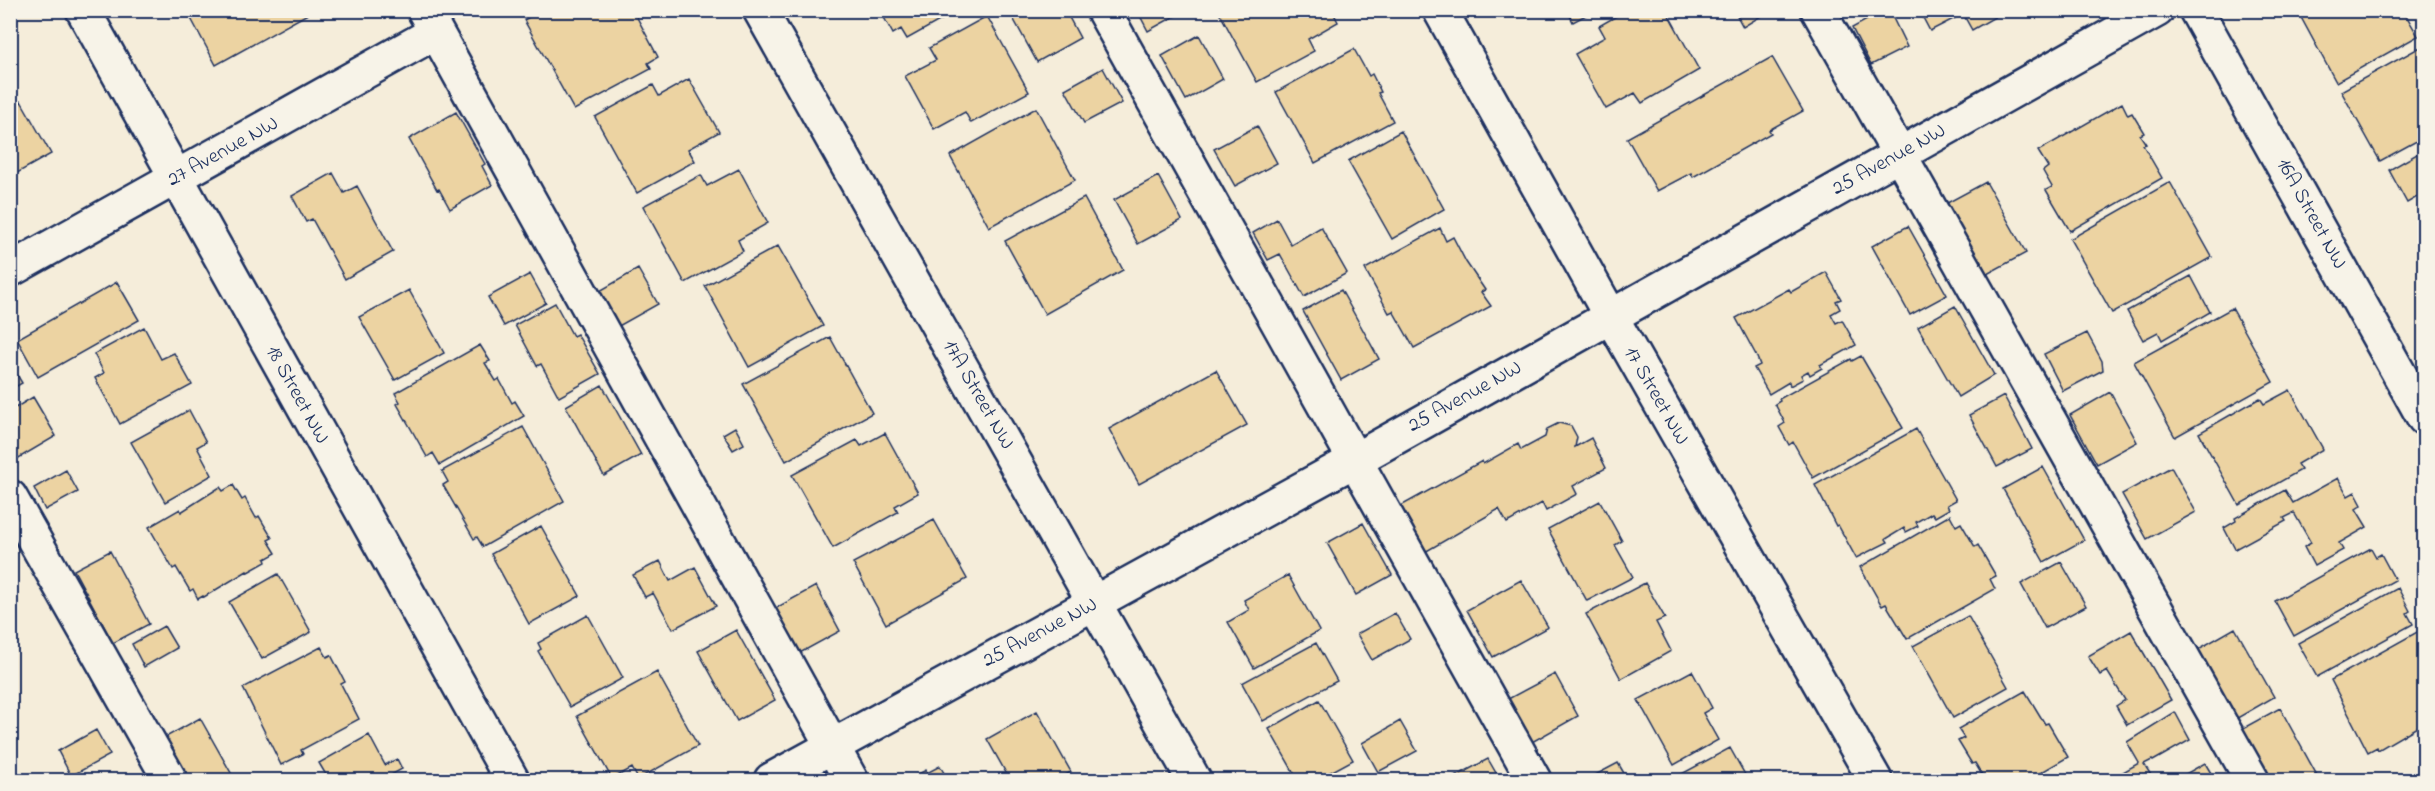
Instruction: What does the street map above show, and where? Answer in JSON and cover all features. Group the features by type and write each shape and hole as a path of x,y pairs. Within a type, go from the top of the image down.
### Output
{"street":[{"name":"18 Street NW","path":"83,10 512,780"},
{"name":"17A Street NW","path":"760,10 1194,780"},
{"path":"1103,10 1534,780"},
{"name":"17 Street NW","path":"1440,10 1610,315 1875,780"},
{"path":"1818,10 2252,780"},
{"name":"25 Avenue NW","path":"771,780 1355,460 2157,10"},
{"name":"16A Street NW","path":"2196,10 2424,418"},
{"name":"27 Avenue NW","path":"10,270 176,178 430,21"},
{"path":"430,21 851,780"},
{"path":"10,497 170,780"}],"building":[{"path":"188,10 312,10 313,11 216,65"},
{"path":"541,10 633,10 658,57 648,63 651,69 574,110 524,20"},
{"path":"880,10 959,10 907,39 901,29 893,34"},
{"path":"1027,10 1065,10 1080,38 1037,62 1013,18"},
{"path":"1137,10 1186,10 1148,31"},
{"path":"1218,10 1332,10 1338,22 1308,39 1314,51 1257,82"},
{"path":"1567,10 1595,10 1573,22"},
{"path":"1627,10 1666,10 1699,70 1642,103 1635,93 1606,109 1575,54 1605,37 1599,26"},
{"path":"1734,10 1771,10 1743,27"},
{"path":"1889,10 1907,47 1871,65 1852,28"},
{"path":"1919,10 2007,10 1972,30 1963,14 1930,31"},
{"path":"2297,10 2403,10 2418,36 2336,82"},
{"path":"987,16 1029,92 971,123 965,112 934,129 905,76 936,60 929,48"},
{"path":"1199,35 1223,79 1186,100 1162,56"},
{"path":"2424,45 2424,137 2380,161 2341,91"},
{"path":"1354,49 1369,76 1372,74 1381,92 1378,93 1393,121 1315,163 1276,92"},
{"path":"1772,57 1803,111 1769,130 1771,133 1693,177 1691,173 1657,191 1627,138"},
{"path":"1103,68 1122,103 1084,123 1065,89"},
{"path":"689,79 719,132 688,149 695,161 637,193 595,117 653,85 659,96"},
{"path":"21,101 51,154 10,177 10,107"},
{"path":"2122,103 2128,115 2132,113 2144,133 2140,135 2146,144 2143,145 2162,178 2070,231 2046,190 2052,187 2043,171 2048,167 2038,151"},
{"path":"1036,108 1075,180 989,227 950,156"},
{"path":"456,112 485,164 482,166 492,185 450,209 409,139"},
{"path":"1257,126 1277,163 1235,186 1214,149"},
{"path":"1401,131 1444,209 1392,239 1348,161"},
{"path":"2424,150 2424,193 2407,203 2389,170"},
{"path":"739,169 768,223 738,240 743,251 685,283 643,206 701,175 707,186"},
{"path":"333,173 344,193 357,186 393,252 345,279 312,219 306,222 292,196"},
{"path":"1158,176 1182,220 1138,244 1114,200"},
{"path":"1986,182 2026,253 1987,274 1947,203"},
{"path":"2170,182 2212,257 2112,313 2070,239"},
{"path":"1084,198 1123,270 1045,314 1005,241"},
{"path":"1277,219 1291,245 1321,227 1347,273 1304,297 1280,254 1268,260 1253,233"},
{"path":"1908,226 1947,295 1910,315 1872,246"},
{"path":"1440,228 1446,241 1453,237 1485,290 1481,292 1491,306 1414,348 1393,311 1389,313 1365,269"},
{"path":"778,246 823,326 749,367 705,286"},
{"path":"638,269 658,304 617,327 598,292"},
{"path":"1826,272 1841,299 1836,301 1840,309 1831,314 1836,323 1842,320 1856,345 1820,365 1822,368 1810,375 1808,371 1801,375 1803,379 1790,386 1789,382 1769,394 1754,368 1760,365 1756,355 1736,318 1789,289 1791,292"},
{"path":"530,274 546,303 504,326 488,297"},
{"path":"2191,276 2210,312 2162,340 2158,332 2143,340 2127,311"},
{"path":"117,282 139,320 38,377 17,339"},
{"path":"409,290 444,353 395,380 359,317"},
{"path":"1341,290 1379,359 1341,380 1303,311"},
{"path":"555,303 573,336 577,334 600,374 559,397 541,364 537,366 515,325"},
{"path":"1955,306 1994,375 1958,397 1918,327"},
{"path":"2232,308 2273,382 2175,437 2134,362"},
{"path":"144,327 161,359 174,353 192,385 120,424 95,378 104,373 94,354"},
{"path":"2087,333 2102,361 2103,370 2063,391 2044,354"},
{"path":"830,337 872,413 786,461 743,384"},
{"path":"480,345 490,361 485,363 496,381 499,379 512,403 515,401 524,416 440,465 433,453 427,457 397,404 400,402 395,393"},
{"path":"1861,356 1903,428 1813,478 1793,442 1789,445 1779,427 1785,423 1775,404 1780,401 1779,399 1851,359 1852,361"},
{"path":"10,363 22,383 10,390"},
{"path":"1216,370 1247,425 1139,484 1109,429"},
{"path":"602,385 641,455 604,476 566,406"},
{"path":"2290,390 2323,449 2297,464 2301,470 2239,505 2199,433 2260,398 2264,404"},
{"path":"2110,392 2137,442 2097,464 2070,415"},
{"path":"2004,396 2032,449 1997,467 1969,415"},
{"path":"33,397 56,436 17,459 10,448 10,411"},
{"path":"189,410 206,442 197,447 212,475 165,502 131,442"},
{"path":"1559,423 1571,426 1577,437 1575,447 1591,438 1606,468 1573,486 1577,494 1546,511 1542,503 1507,523 1499,509 1425,552 1399,507 1482,461 1483,464 1518,444 1521,450 1545,437 1547,429"},
{"path":"523,427 564,501 483,547 477,537 474,539 443,485 448,482 442,471"},
{"path":"735,427 744,444 733,450 723,434"},
{"path":"1916,429 1956,500 1947,505 1949,509 1935,517 1932,513 1916,522 1918,526 1906,532 1904,528 1886,539 1888,542 1856,558 1815,485"},
{"path":"885,433 918,493 895,506 898,512 833,548 792,475 857,440 861,446"},
{"path":"2043,467 2084,540 2044,562 2003,489"},
{"path":"2171,467 2196,512 2147,539 2122,494"},
{"path":"66,470 78,492 45,510 34,488"},
{"path":"2338,478 2348,496 2355,492 2362,505 2356,509 2367,527 2339,543 2343,550 2314,566 2304,547 2311,543 2294,513 2284,518 2286,521 2235,549 2224,528 2236,521 2235,518 2285,490 2293,503"},
{"path":"233,485 242,500 245,498 256,518 259,516 272,538 268,540 276,553 265,559 266,562 198,599 193,589 190,591 176,567 173,569 149,527 180,509 181,512 220,487 223,491"},
{"path":"1600,501 1622,541 1615,545 1633,577 1587,601 1548,529"},
{"path":"1950,515 1956,526 1961,523 1975,547 1978,545 1996,576 1990,579 1995,589 1907,639 1886,604 1882,606 1860,567"},
{"path":"934,520 967,579 886,624 853,563"},
{"path":"1363,523 1392,575 1356,595 1327,543"},
{"path":"541,526 580,596 529,624 491,554"},
{"path":"2371,548 2376,557 2381,554 2395,580 2294,636 2275,601"},
{"path":"110,551 149,624 113,643 74,570"},
{"path":"660,561 670,581 695,567 716,606 673,629 653,593 645,597 633,575"},
{"path":"2061,562 2086,606 2045,628 2021,584"},
{"path":"278,574 311,632 262,659 229,602"},
{"path":"1288,575 1319,631 1254,668 1228,622 1249,610 1244,600"},
{"path":"1521,580 1548,627 1493,657 1467,610"},
{"path":"1645,583 1665,618 1656,622 1671,651 1621,679 1586,614"},
{"path":"816,586 840,631 798,654 774,609"},
{"path":"2398,588 2410,611 2407,613 2413,624 2317,677 2298,643"},
{"path":"1395,613 1410,639 1372,660 1357,634"},
{"path":"588,615 623,678 570,707 538,651 541,649 538,643"},
{"path":"1968,616 2008,687 1953,718 1913,646"},
{"path":"164,626 177,648 144,667 132,644"},
{"path":"2235,628 2274,697 2234,720 2195,651"},
{"path":"736,630 775,700 737,721 698,651"},
{"path":"2131,631 2171,700 2127,725 2116,706 2125,700 2107,671 2100,675 2088,656"},
{"path":"2419,631 2420,633 2423,631 2424,634 2424,723 2378,750 2377,747 2368,752 2331,680"},
{"path":"1316,643 1337,681 1263,721 1242,683"},
{"path":"321,647 327,657 331,655 345,682 341,684 359,719 301,750 303,754 281,765 243,688"},
{"path":"1692,671 1712,708 1703,713 1718,740 1674,765 1638,700"},
{"path":"657,672 698,746 638,779 632,768 612,779 577,716"},
{"path":"1555,674 1578,716 1532,742 1508,699"},
{"path":"2025,691 2045,724 2048,723 2068,757 2028,780 1985,780 1958,741 1964,738 1958,729"},
{"path":"1319,700 1353,760 1316,780 1298,780 1269,729"},
{"path":"2280,708 2319,779 2265,780 2238,731"},
{"path":"1037,711 1071,772 1056,780 1010,780 987,739"},
{"path":"2175,712 2190,740 2144,764 2154,780 2109,780 2139,763 2127,742"},
{"path":"200,718 235,780 187,780 164,738"},
{"path":"1400,721 1417,751 1378,772 1362,743"},
{"path":"96,730 110,755 71,776 58,751"},
{"path":"369,735 385,765 397,759 402,769 391,775 394,780 329,780 319,763"},
{"path":"1730,748 1748,780 1681,780 1678,776"},
{"path":"1488,759 1500,780 1449,780"},
{"path":"1618,763 1628,780 1586,780"},
{"path":"2205,763 2215,780 2175,780"},
{"path":"940,766 948,780 907,780 926,770 927,773"}]}
